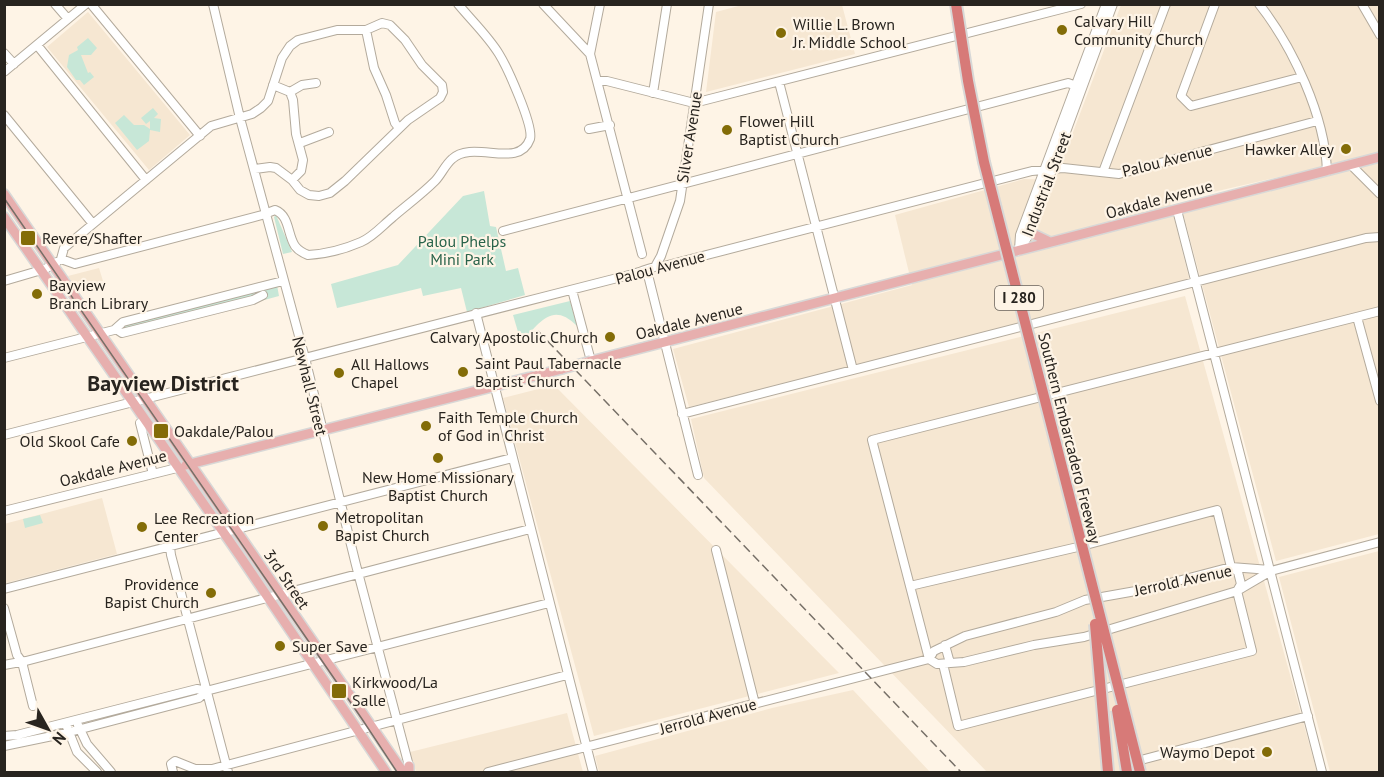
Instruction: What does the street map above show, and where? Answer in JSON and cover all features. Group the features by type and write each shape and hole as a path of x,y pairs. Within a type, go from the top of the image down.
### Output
{"highway":[{"name":"Southern Embarcadero Freeway","path":"956,4 984,162 1140,772"},
{"name":"Southern Embarcadero Freeway","path":"958,32 967,99 980,163 1109,665 1127,772"},
{"path":"1086,576 1097,635 1108,772"}],"main road":[{"name":"Oakdale Avenue","path":"177,468 1380,158"},
{"name":"3rd Street","path":"5,196 57,262 100,333 371,727 407,770"},
{"name":"3rd Street","path":"4,217 386,772"},
{"path":"1025,232 1053,242"}],"street":[{"path":"56,4 68,20"},
{"path":"4,72 86,4"},
{"path":"91,4 200,136"},
{"name":"Newhall Street","path":"213,4 240,118 305,358 358,574 397,720 407,770"},
{"path":"57,262 75,264 275,210 281,212 294,245 308,255 317,255 352,245 369,237 433,183 457,155 475,151 512,154 525,147 529,140 531,127 507,68 499,53 458,4"},
{"path":"543,4 591,54"},
{"path":"600,4 591,54 642,254"},
{"path":"654,93 668,4"},
{"name":"Silver Avenue","path":"656,265 680,201 709,4"},
{"path":"599,81 607,81 694,103 958,32 1081,4"},
{"name":"Industrial Street","path":"1079,87 1106,4"},
{"path":"1103,172 1166,4"},
{"path":"1215,4 1181,96 1191,106 1302,77"},
{"path":"1259,4 1285,44 1302,77 1317,121 1327,171"},
{"path":"1362,4 1380,35"},
{"name":"Industrial Street","path":"1018,251 1079,87 1113,5"},
{"path":"4,281 42,270 57,262 64,249 211,126 252,114 261,108 268,101 282,58 290,46 298,40 337,30 366,30 382,23 393,27 422,65 442,85 443,92 440,99 417,112 330,193 319,196 309,195 300,190 292,180 276,168 255,169"},
{"path":"366,30 374,68 399,128"},
{"path":"958,32 971,110 988,182 1079,537"},
{"path":"37,45 146,180"},
{"path":"4,52 14,64"},
{"path":"779,82 853,370"},
{"path":"290,92 302,85 316,83"},
{"path":"503,231 1068,83 1079,87"},
{"path":"273,85 290,92"},
{"path":"290,92 302,165 301,171 292,180"},
{"path":"4,116 93,224"},
{"name":"Palou Avenue","path":"4,435 647,271 656,265 667,266 988,182 1049,168 1119,174 1317,121"},
{"path":"589,129 610,125"},
{"path":"300,143 329,132"},
{"path":"1351,165 1380,194"},
{"path":"1177,210 1322,772"},
{"path":"1000,227 1010,232 1025,232"},
{"path":"682,414 1366,238 1380,237"},
{"path":"647,271 698,475"},
{"path":"4,358 87,337 116,328 123,322 283,281"},
{"path":"572,290 591,361"},
{"path":"116,328 122,333 253,300 263,295"},
{"path":"928,659 872,440 1380,311"},
{"path":"476,314 593,772"},
{"path":"1357,316 1380,401"},
{"path":"140,423 153,474"},
{"path":"4,590 512,458"},
{"name":"Oakdale Avenue","path":"4,511 177,468"},
{"path":"910,586 1082,546 1216,510 1232,567 1238,572 1241,584 1237,591 1252,651 958,726 946,663 945,645"},
{"path":"4,665 530,529"},
{"name":"Jerrold Avenue","path":"928,659 937,664 964,662 1034,645 1104,632 1151,615 1237,591 1271,571 1380,542"},
{"path":"170,547 227,769"},
{"path":"716,550 755,704"},
{"path":"1083,554 1140,772"},
{"name":"Jerrold Avenue","path":"488,772 928,659 934,651 965,636 1056,612 1077,602 1147,589 1232,567 1271,571"},
{"path":"4,736 66,723 197,689 206,691 549,603"},
{"path":"4,608 17,655 22,662 33,706"},
{"path":"173,772 170,768 175,760 195,769 227,769 358,730 567,675"},
{"path":"4,746 200,698 206,691"},
{"path":"1137,761 1308,716"},
{"path":"77,720 90,748 111,772"},
{"path":"66,723 77,752 97,772"}],"shaded area":[{"name":"Willie L. Brown Jr. Middle School","path":"746,4 842,5 855,54 706,92 716,12"},
{"path":"1121,5 1379,5 1379,154 1170,202 1190,282 689,407 673,349 912,285 895,215 1024,179 1055,180"},
{"path":"88,12 190,135 149,170 47,47"},
{"path":"1379,163 1379,534 1276,561 1183,213"},
{"path":"99,268 103,281 76,288 68,276"},
{"path":"1185,296 1317,772 987,772 704,478 691,419"},
{"path":"554,385 839,673 594,736 503,398"},
{"path":"102,498 117,554 6,583 4,524"},
{"path":"1379,551 1379,772 1330,772 1279,577"},
{"path":"853,690 930,772 599,772 595,756 772,708"},
{"path":"567,713 583,772 416,772 410,752"}],"green space":[{"path":"88,38 97,48 91,55 81,55 88,73 90,72 94,77 84,85 80,80 76,80 67,67 69,55 78,50 77,47"},
{"path":"153,108 158,114 154,118 161,119 160,132 150,130 149,141 137,150 115,123 124,115 134,125 144,125 150,129 150,121 146,124 141,118"},
{"name":"Palou Phelps Mini Park","path":"484,191 490,226 496,227 506,271 518,268 525,295 467,312 461,288 423,296 421,288 337,308 331,284 398,265 463,196"},
{"path":"276,215 292,252 283,254 274,217"},
{"path":"277,285 279,296 121,330 120,326"},
{"path":"570,301 577,326 560,315 553,315 540,322 521,342 513,315"},
{"path":"40,515 43,523 25,528 23,519"}],"tram line":[{"path":"4,198 397,772"}],"railway":[{"path":"538,331 961,772"}],"place":[{"name":"Calvary Hill Community Church","path":"1062,30"},
{"name":"Willie L. Brown Jr. Middle School","path":"781,33"},
{"name":"Flower Hill Baptist Church","path":"727,130"},
{"name":"Hawker Alley","path":"1346,149"},
{"name":"Revere/Shafter","path":"28,238"},
{"name":"Bayview Branch Library","path":"37,294"},
{"name":"Calvary Apostolic Church","path":"610,337"},
{"name":"Saint Paul Tabernacle Baptist Church","path":"463,372"},
{"name":"All Hallows Chapel","path":"339,373"},
{"name":"Faith Temple Church of God in Christ","path":"426,426"},
{"name":"Oakdale/Palou","path":"161,431"},
{"name":"Old Skool Cafe","path":"132,441"},
{"name":"New Home Missionary Baptist Church","path":"438,458"},
{"name":"Metropolitan Bapist Church","path":"323,526"},
{"name":"Lee Recreation Center","path":"142,527"},
{"name":"Providence Bapist Church","path":"211,593"},
{"name":"Super Save","path":"280,646"},
{"name":"Kirkwood/La Salle","path":"339,691"},
{"name":"Waymo Depot","path":"1267,752"}],"district":[{"name":"Bayview District","path":"163,383"}]}
